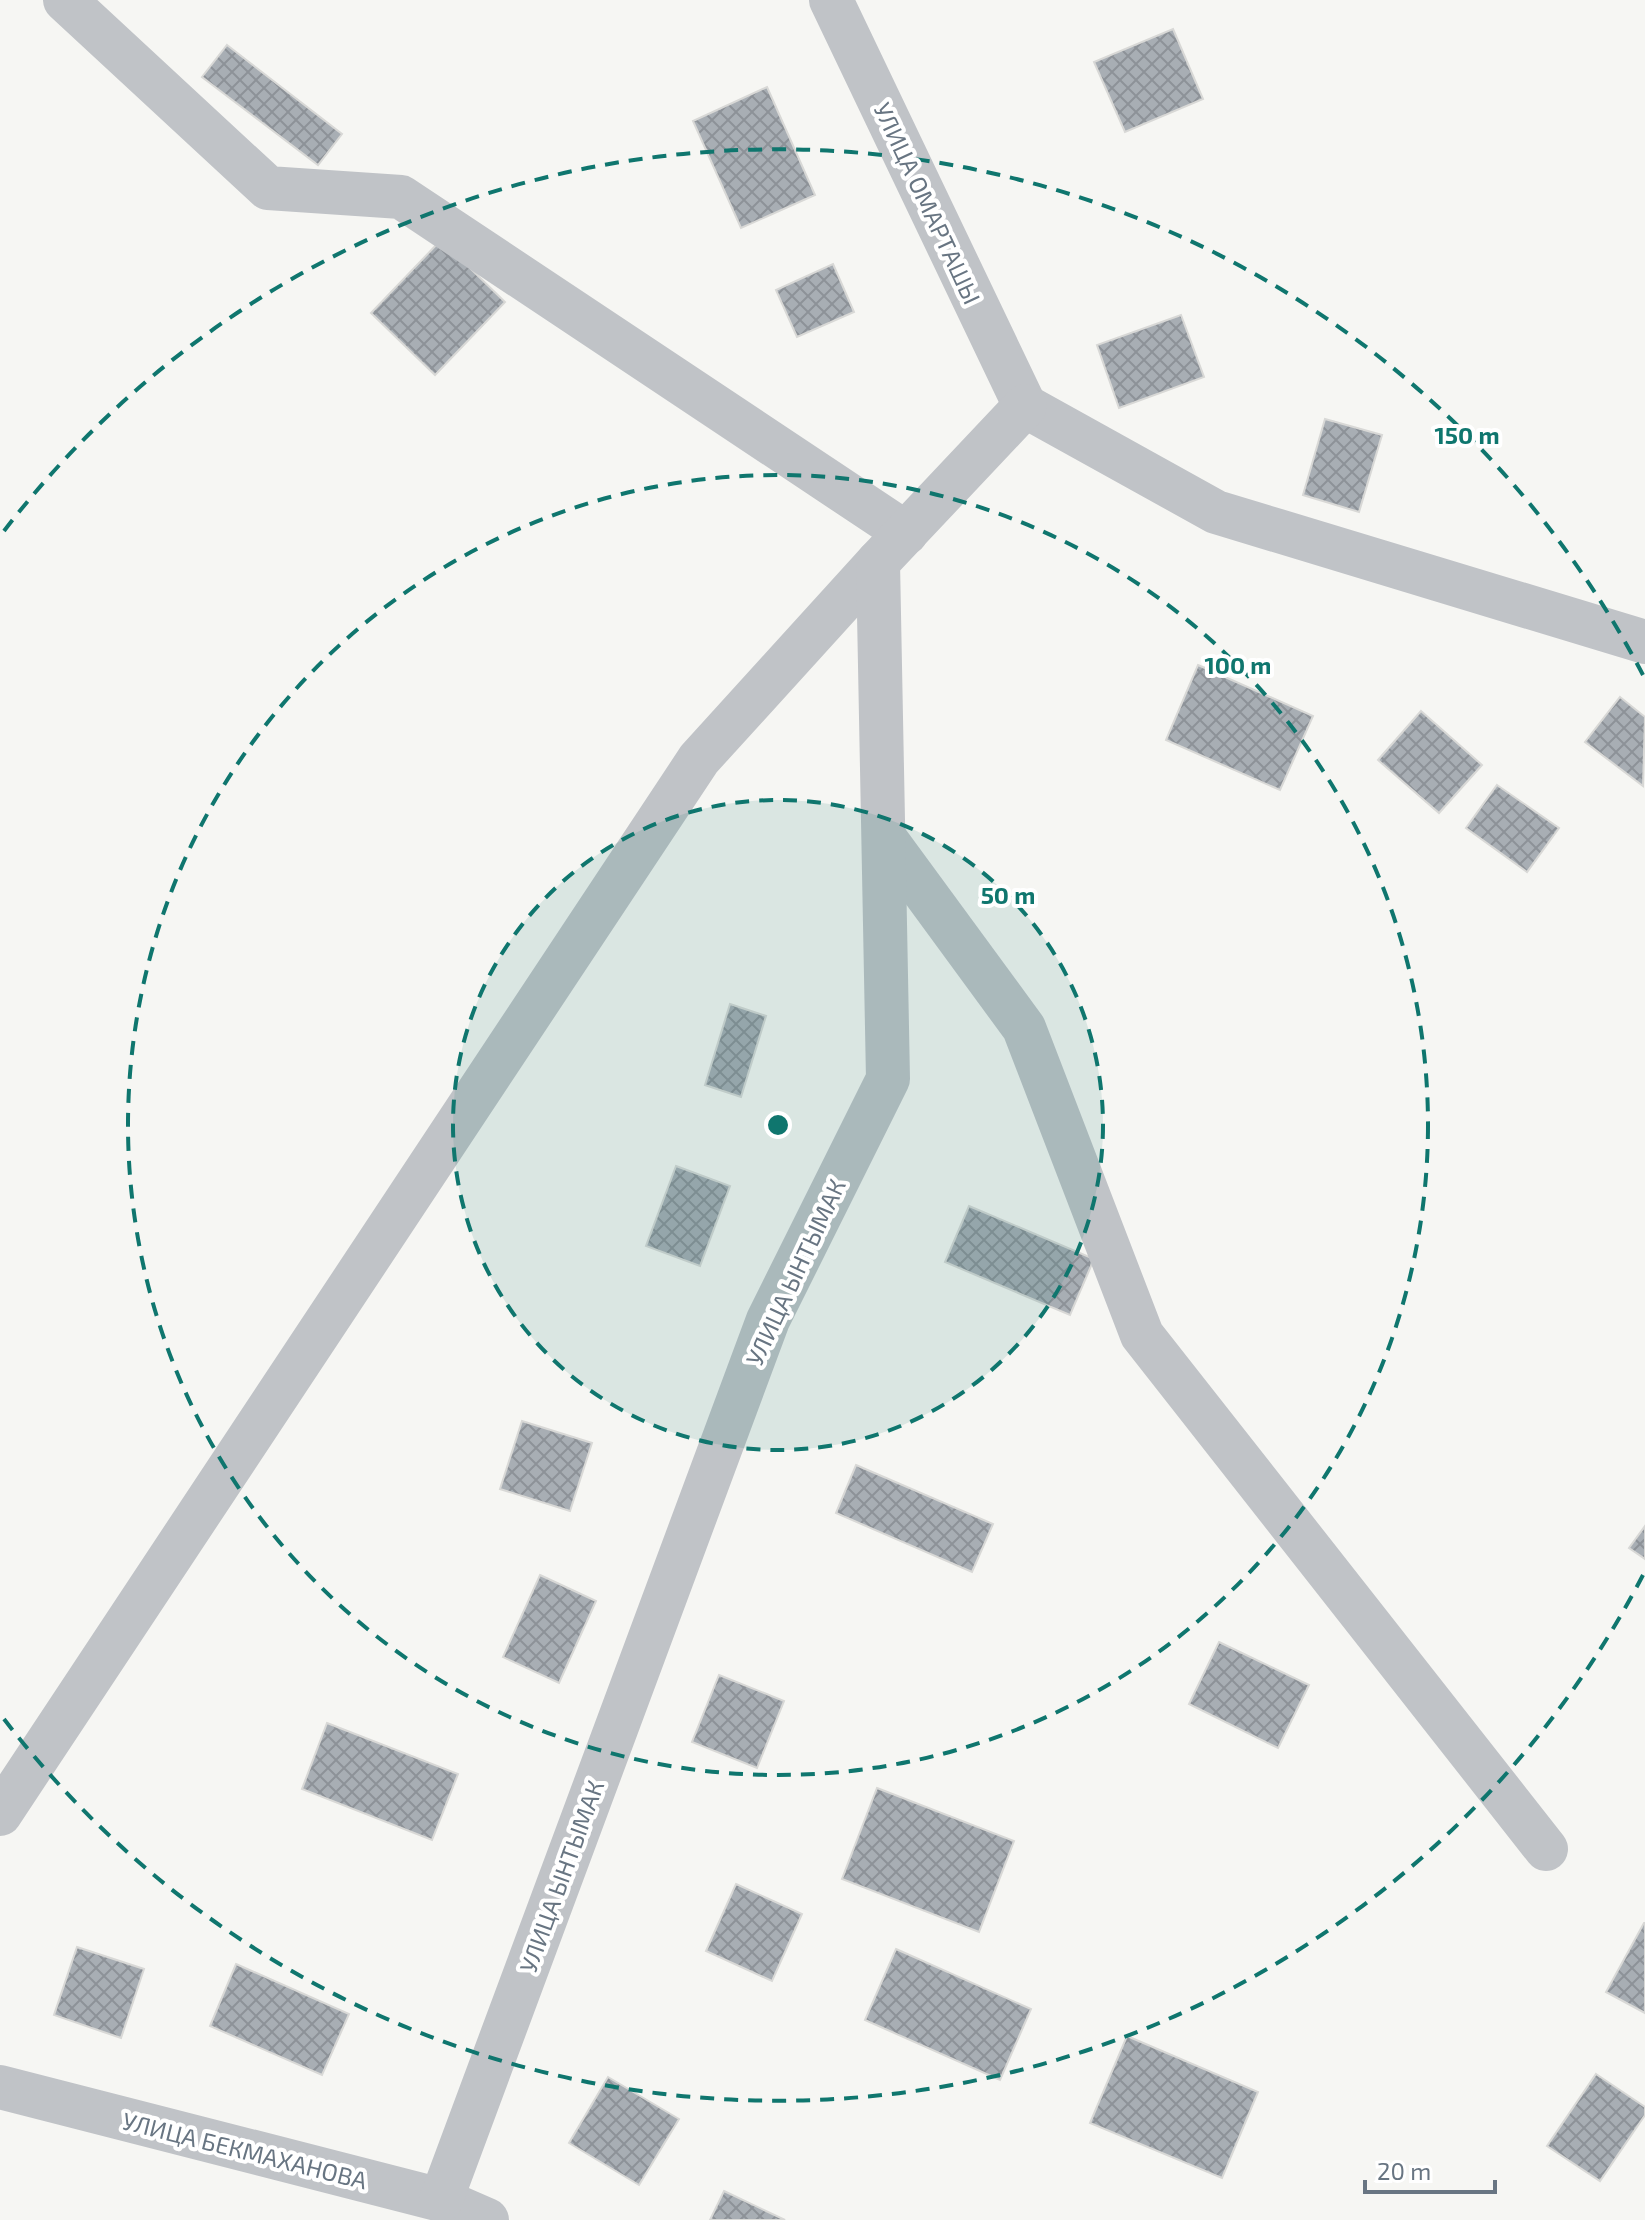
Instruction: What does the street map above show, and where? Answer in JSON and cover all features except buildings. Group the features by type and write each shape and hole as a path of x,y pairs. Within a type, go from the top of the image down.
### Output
{"street":[{"path":"65,0 268,188 401,197 892,548"},
{"name":"УЛИЦА ОМАРТАШЫ","path":"831,0 1025,406"},
{"path":"0,1814 699,759 1025,406 1216,512 1645,642"},
{"name":"УЛИЦА ЫНТЫМАК","path":"441,2200 768,1320 888,1079 884,837 892,548"},
{"path":"884,837 1024,1028 1142,1335 1546,1849"},
{"name":"УЛИЦА БЕКМАХАНОВА","path":"0,2087 441,2200 487,2220"}]}
